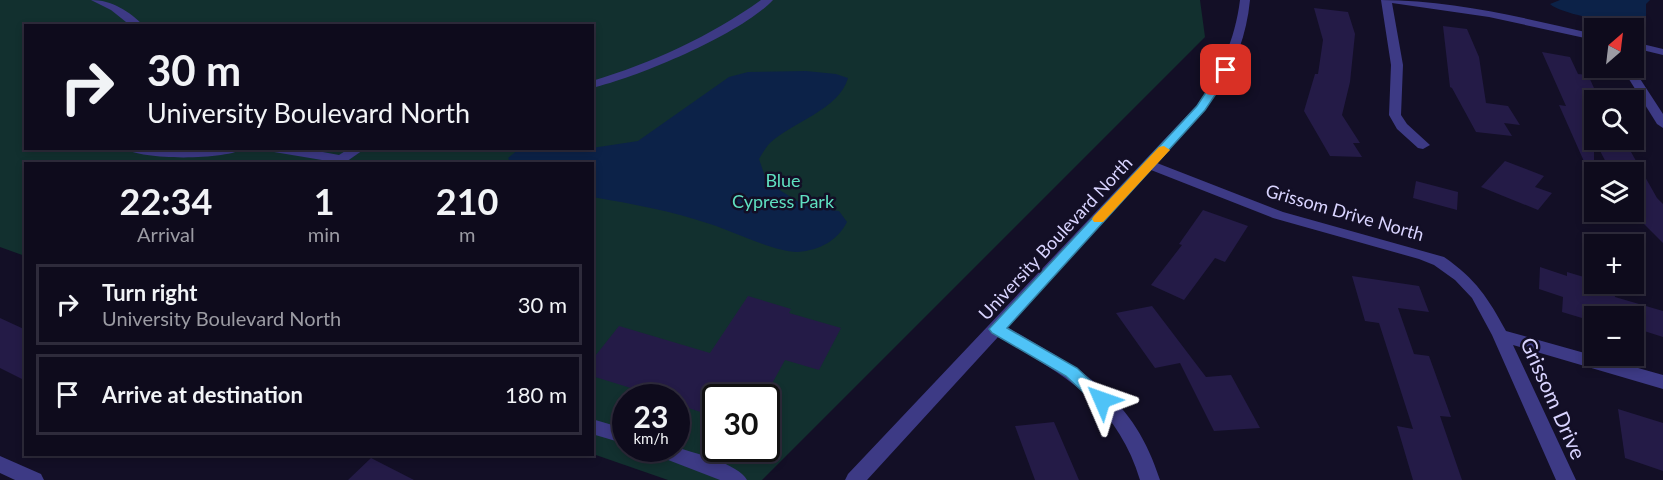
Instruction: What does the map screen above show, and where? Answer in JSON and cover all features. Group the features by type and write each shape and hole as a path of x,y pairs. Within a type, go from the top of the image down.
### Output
{"street":[{"path":"96,0 115,8 136,24"},
{"path":"594,84 632,72 694,43 742,18 768,0"},
{"name":"University Boulevard North","path":"855,480 1149,165 1218,86 1235,54 1242,29 1245,0"},
{"path":"1386,0 1397,65 1395,115 1402,126 1423,146"},
{"path":"1394,0 1489,14 1584,35"},
{"path":"1487,0 1489,14"},
{"path":"1644,47 1663,52"},
{"path":"1633,78 1663,124"},
{"path":"136,150 180,153 215,150"},
{"path":"284,150 336,161 356,150"},
{"name":"Grissom Drive North","path":"1149,165 1278,215 1439,261 1472,286 1500,335"},
{"path":"997,329 1072,372 1095,393 1127,430 1143,457 1150,480"},
{"path":"1500,335 1663,382"},
{"name":"Grissom Drive","path":"1500,335 1566,480"},
{"path":"594,427 612,432"},
{"path":"690,460 737,480"},
{"path":"0,464 34,480"}],"green space":[{"name":"Blue Cypress Park","path":"0,0 1200,0 1205,37 780,462 762,480 668,480 616,462 690,462 690,384 612,384 612,461 594,454 594,162 24,162 24,256 0,247"}],"water":[{"path":"1560,0 1650,0 1646,4 1646,20 1644,20 1644,18 1592,18 1568,12 1550,4"},
{"path":"806,71 836,74 848,78 843,89 835,98 814,115 779,136 759,159 767,182 805,206 839,211 847,222 833,239 821,247 798,252 778,249 681,215 594,197 594,162 510,162 508,158 518,150 594,150 594,148 638,141 729,77 748,72"}],"building":[{"path":"1314,8 1348,12 1355,34 1350,82 1342,115 1360,143 1353,143 1362,157 1330,156 1304,111 1315,74 1318,74 1323,40"},
{"path":"1443,26 1467,29 1479,57 1486,103 1508,106 1520,125 1504,123 1512,136 1476,132 1450,87"},
{"path":"1542,52 1570,57 1578,74 1589,78 1594,90 1584,90 1584,150 1594,150 1594,162 1584,162 1559,105 1566,106"},
{"path":"1600,150 1631,152 1637,162 1606,162"},
{"path":"1505,161 1544,176 1535,187 1552,193 1538,210 1481,187"},
{"path":"1644,175 1663,204 1663,243 1642,222 1644,222"},
{"path":"1416,181 1458,192 1457,210 1413,198"},
{"path":"1203,210 1248,226 1225,262 1215,258 1184,300 1151,285 1182,245 1179,244"},
{"path":"1540,267 1567,276 1567,272 1584,277 1584,294 1615,294 1615,297 1663,311 1663,337 1644,331 1644,306 1584,306 1584,319 1562,312 1563,297 1539,289"},
{"path":"1352,276 1419,286 1429,312 1398,308 1414,354 1429,356 1451,417 1440,416 1462,480 1413,480 1397,426 1413,429 1379,323 1365,321"},
{"path":"748,296 791,309 789,313 841,328 819,370 785,360 772,384 702,384 702,412 690,409 690,384 618,384 594,377 594,357 619,326 710,353"},
{"path":"1152,306 1206,377 1231,375 1260,428 1214,431 1180,363 1155,368 1116,313"},
{"path":"0,318 24,329 24,380 0,368"},
{"path":"1618,409 1663,423 1663,471 1625,458"},
{"path":"1054,422 1079,480 1035,480 1015,426"},
{"path":"371,458 414,480 348,480"}],"slow traffic":[{"path":"1099,219 1164,150"}],"route":[{"path":"1102,400 1072,372 997,329 1201,108 1218,86 1226,70"}]}
